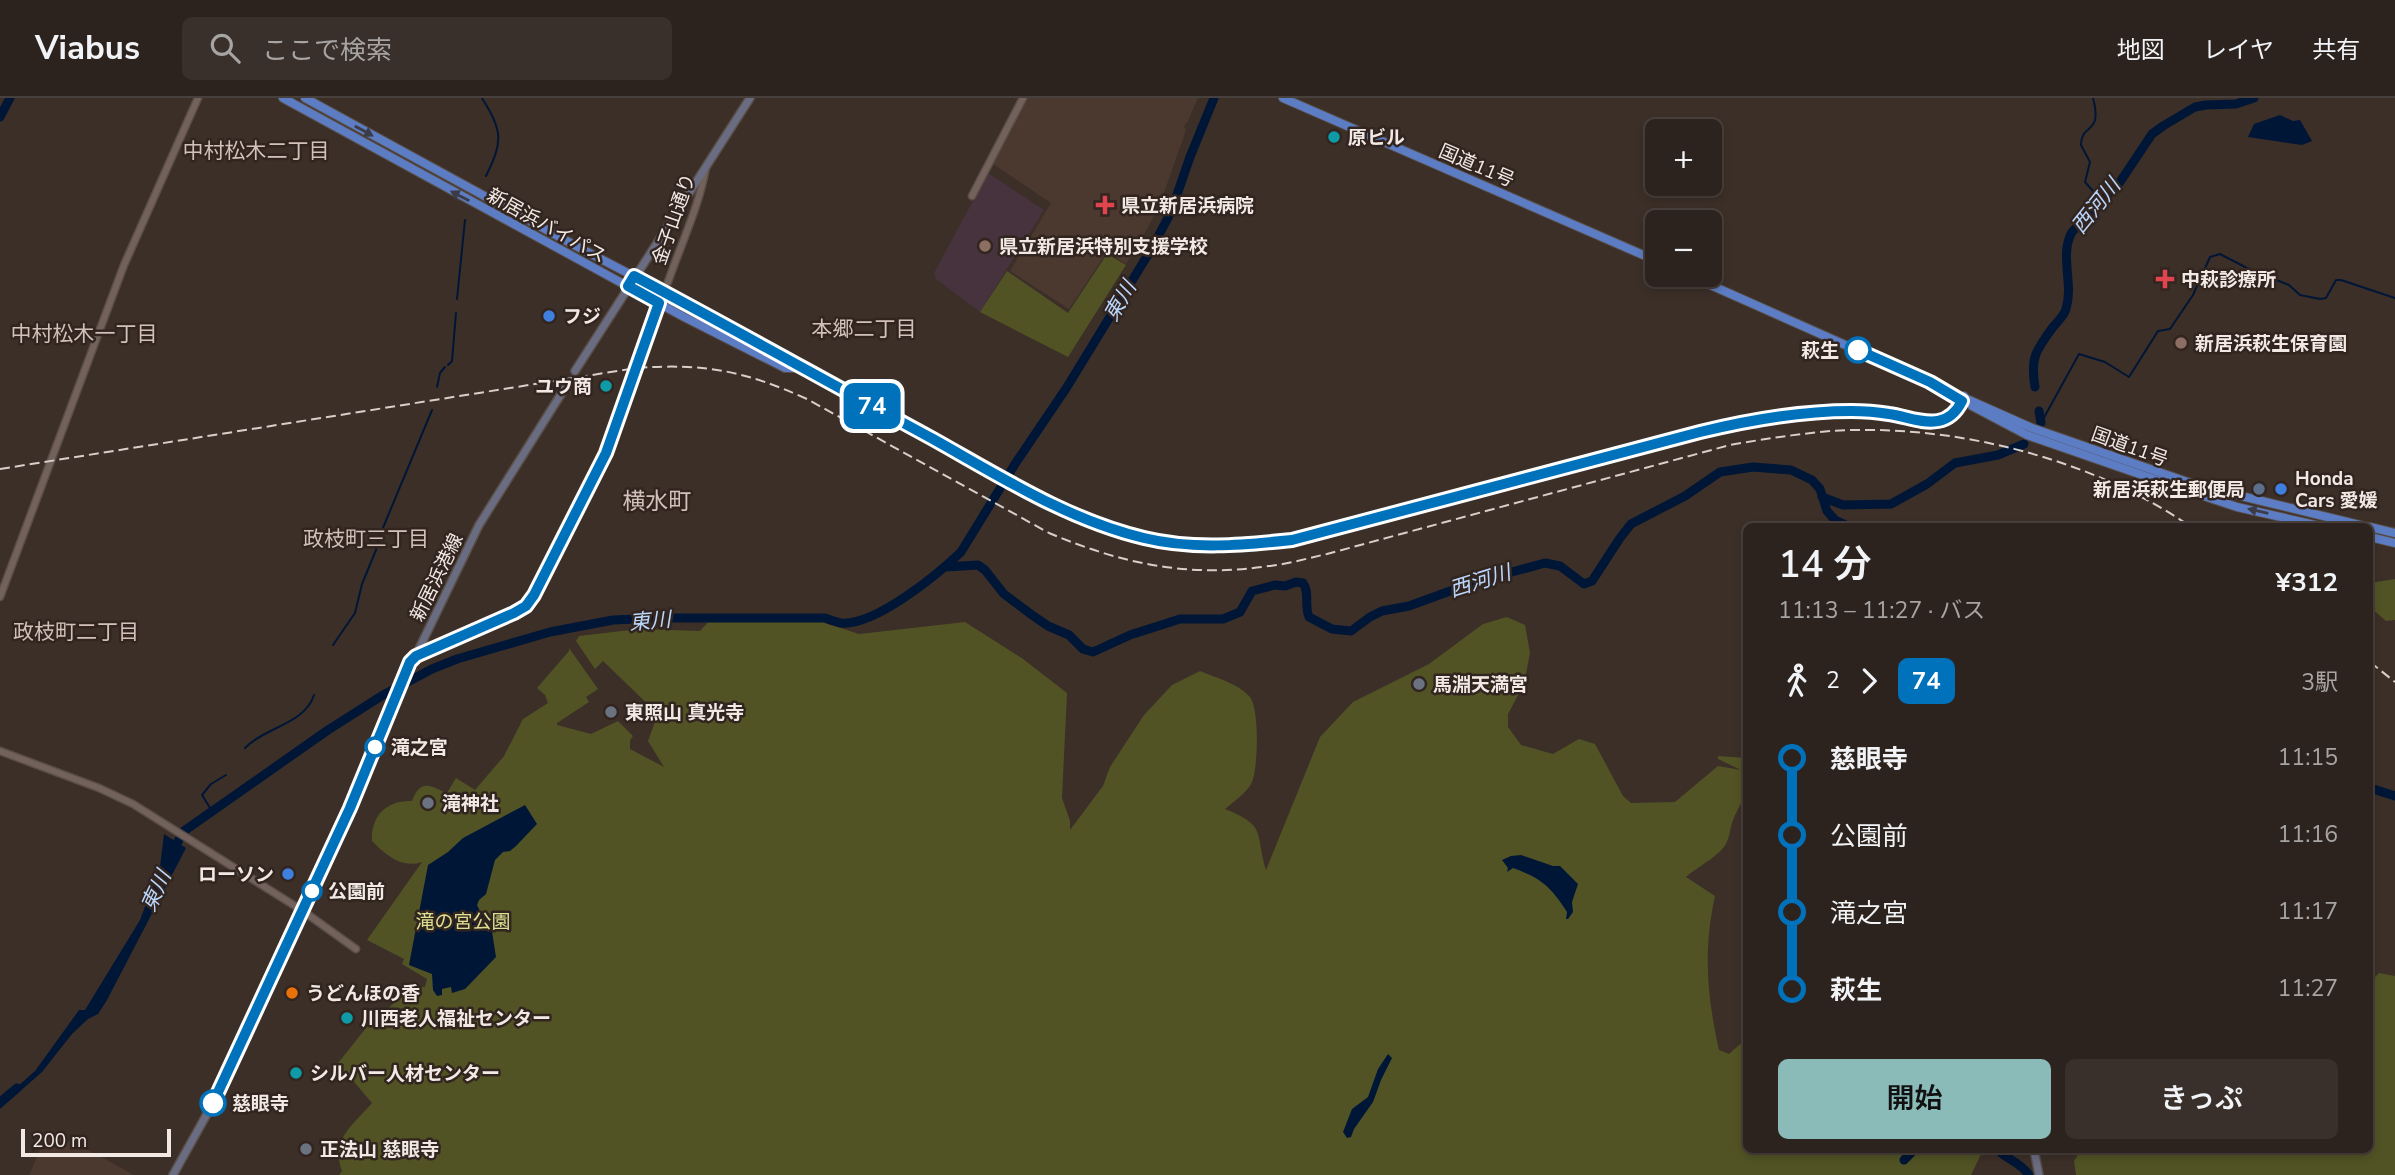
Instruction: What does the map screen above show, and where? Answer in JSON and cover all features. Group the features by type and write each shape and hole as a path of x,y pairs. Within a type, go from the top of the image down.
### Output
{"highway":[{"name":"新居浜バイパス","path":"283,98 757,355 785,368 801,368"},
{"name":"新居浜バイパス","path":"305,98 1016,486 1086,520 1145,538 1194,545 1236,546 1292,540 1749,421 1805,413 1852,411 1936,421 1950,416 1963,399"},
{"name":"国道11号","path":"1283,98 1645,256"},
{"name":"国道11号","path":"1715,287 1930,382 2027,435 2237,507 2307,523"},
{"name":"国道11号","path":"1963,399 2032,428 2196,485 2354,523"},
{"name":"国道11号","path":"2373,528 2395,533"},
{"path":"2373,540 2395,543"}],"main road":[{"path":"575,371 750,98"},
{"name":"新居浜港線","path":"173,1175 212,1105 350,808 405,674 479,525 568,383"},
{"path":"2035,1153 2039,1175"}],"street":[{"path":"0,597 124,265 198,98"},
{"path":"972,196 1023,98"},
{"name":"金子山通り","path":"668,282 701,194 707,165"},
{"path":"416,656 504,618 526,606 534,595 606,453 659,303"},
{"path":"0,751 108,791 166,824 356,948"}],"shaded area":[{"name":"県立新居浜病院","path":"1027,98 1198,98 1184,126 1186,130 1159,207 1141,240 1126,264 1107,252 1069,309 1010,271 1051,203 993,164"},
{"name":"県立新居浜特別支援学校","path":"988,173 1044,210 980,312 936,279 934,273"},
{"path":"48,1132 92,1152 134,1175 29,1175"}],"green space":[{"path":"1107,254 1126,265 1068,357 980,312 1007,271 1068,313"},
{"path":"2395,579 2395,620 2386,621 2373,610 2373,583"},
{"name":"滝の宮公園","path":"1507,617 1525,625 1530,653 1524,684 1508,714 1508,727 1521,745 1553,754 1579,739 1595,744 1623,796 1631,803 1675,802 1718,766 1741,770 1718,759 1718,756 1743,758 1743,800 1733,820 1727,842 1722,850 1686,877 1715,896 1709,936 1709,992 1719,1050 1729,1054 1743,1042 1743,1153 1982,1153 1971,1175 339,1175 342,1171 339,1160 341,1142 351,1126 372,1103 350,1077 335,1067 366,1028 413,986 425,987 427,979 402,964 404,959 367,940 422,862 401,862 389,856 372,841 377,817 395,803 412,801 419,789 426,786 447,793 456,778 475,790 504,756 523,719 548,703 545,695 537,688 569,648 598,689 586,697 589,702 557,725 591,734 618,721 633,736 630,749 664,767 648,741 658,714 603,661 595,669 576,641 579,636 639,629 700,631 710,620 822,622 859,634 965,622 1023,659 1067,693 1062,798 1070,821 1070,830 1103,786 1110,767 1144,715 1172,685 1200,671 1239,688 1253,702 1257,738 1254,775 1247,789 1225,809 1248,820 1254,826 1266,870 1320,737 1353,702 1429,664 1483,624"},
{"path":"2379,973 2395,976 2395,1175 2076,1175 2074,1161 2079,1153 2373,1153 2373,979"}],"water":[{"path":"2280,115 2293,121 2300,120 2312,141 2302,145 2248,137 2254,124"},
{"path":"525,805 537,824 516,846 503,852 495,860 486,894 477,905 480,911 489,913 496,957 465,989 452,993 451,987 442,989 442,995 437,996 433,990 432,974 409,965 428,865 463,838"},
{"path":"164,834 186,848 107,1000 98,1014 88,1019 72,1034 42,1072 0,1109 0,1102 35,1071 79,1010 85,1010 140,920 160,867"},
{"path":"1521,855 1560,866 1578,884 1572,902 1573,912 1568,919 1561,903 1544,884 1513,868 1507,872 1508,868 1502,860"},
{"path":"1388,1054 1392,1058 1373,1102 1351,1137 1347,1138 1343,1132 1352,1109 1368,1097 1378,1069"}],"waterway":[{"path":"0,117 10,98"},
{"path":"482,98 494,120 498,137 496,154 486,176"},
{"name":"東川","path":"172,852 184,831 328,730 383,695 457,659 550,632 613,620 825,618 841,623 855,622 888,608 905,597 961,552 1015,464 1067,387 1171,212 1214,98"},
{"path":"2093,98 2094,124 2084,133 2081,145 2090,162 2085,182 2101,200"},
{"name":"西河川","path":"2035,387 2033,369 2036,355 2066,309 2066,260 2072,232 2120,182 2152,134 2195,107 2236,104 2254,98"},
{"path":"457,299 465,220"},
{"path":"2041,423 2079,354 2105,362 2129,377 2158,331 2170,329 2193,295 2210,257 2220,254 2289,285 2300,295 2326,298 2336,280 2341,280 2395,298"},
{"path":"448,365 452,361 456,313"},
{"path":"437,387 440,373 445,367"},
{"path":"333,645 355,613 362,584 380,535 432,410"},
{"name":"西河川","path":"2039,411 2041,423"},
{"name":"西河川","path":"1822,497 1843,505 1891,504 1927,484 1955,463 1998,455 2024,444"},
{"name":"西河川","path":"945,567 978,565 1004,594 1048,626 1069,635 1083,649 1093,652 1130,635 1180,619 1223,619 1240,612 1252,591 1296,582 1303,583 1305,587 1309,617 1332,629 1351,631 1382,611 1409,606 1472,583 1545,563 1560,566 1584,584 1592,581 1631,524 1685,496 1720,472 1753,467 1791,470 1812,480 1820,489 1827,511 1841,523"},
{"path":"245,748 302,713 314,695"},
{"path":"212,811 202,795 211,784 226,775"},
{"path":"2373,789 2395,796"},
{"name":"東川","path":"0,1102 17,1088"},
{"path":"1904,1160 1911,1153"},
{"path":"2002,1153 2029,1175"}],"railway":[{"path":"0,469 636,368 683,367 724,371 785,389 1049,533 1103,553 1156,566 1183,569 1239,569 1291,562 1730,445 1831,431 1924,433 2019,450 2110,482 2184,523"},
{"path":"2373,664 2395,682"}],"bus line":[{"name":"74","path":"213,1103 350,808 410,662 416,656 514,613 526,606 534,595 606,453 659,303 628,286 634,276 1016,486 1086,520 1145,538 1194,545 1236,546 1292,540 1749,421 1805,413 1852,411 1889,414 1928,422 1950,416 1962,401 1930,382 1858,350"}],"place":[{"name":"原ビル","path":"1334,137"},
{"name":"県立新居浜病院","path":"1105,205"},
{"name":"県立新居浜特別支援学校","path":"985,246"},
{"name":"中萩診療所","path":"2165,279"},
{"name":"フジ","path":"549,316"},
{"name":"新居浜萩生保育園","path":"2181,343"},
{"name":"萩生","path":"1858,350"},
{"name":"ユウ商","path":"606,386"},
{"name":"新居浜萩生郵便局","path":"2259,489"},
{"name":"Honda Cars 愛媛","path":"2281,489"},
{"name":"馬淵天満宮","path":"1419,684"},
{"name":"東照山 真光寺","path":"611,712"},
{"name":"滝之宮","path":"375,747"},
{"name":"滝神社","path":"428,803"},
{"name":"ローソン","path":"288,874"},
{"name":"公園前","path":"312,891"},
{"name":"うどんほの香","path":"292,993"},
{"name":"川西老人福祉センター","path":"347,1018"},
{"name":"シルバー人材センター","path":"296,1073"},
{"name":"慈眼寺","path":"213,1103"},
{"name":"正法山 慈眼寺","path":"306,1149"}],"district":[{"name":"中村松木二丁目","path":"256,151"},
{"name":"本郷二丁目","path":"864,329"},
{"name":"中村松木一丁目","path":"84,334"},
{"name":"横水町","path":"657,501"},
{"name":"政枝町三丁目","path":"366,539"},
{"name":"政枝町二丁目","path":"76,632"}]}
